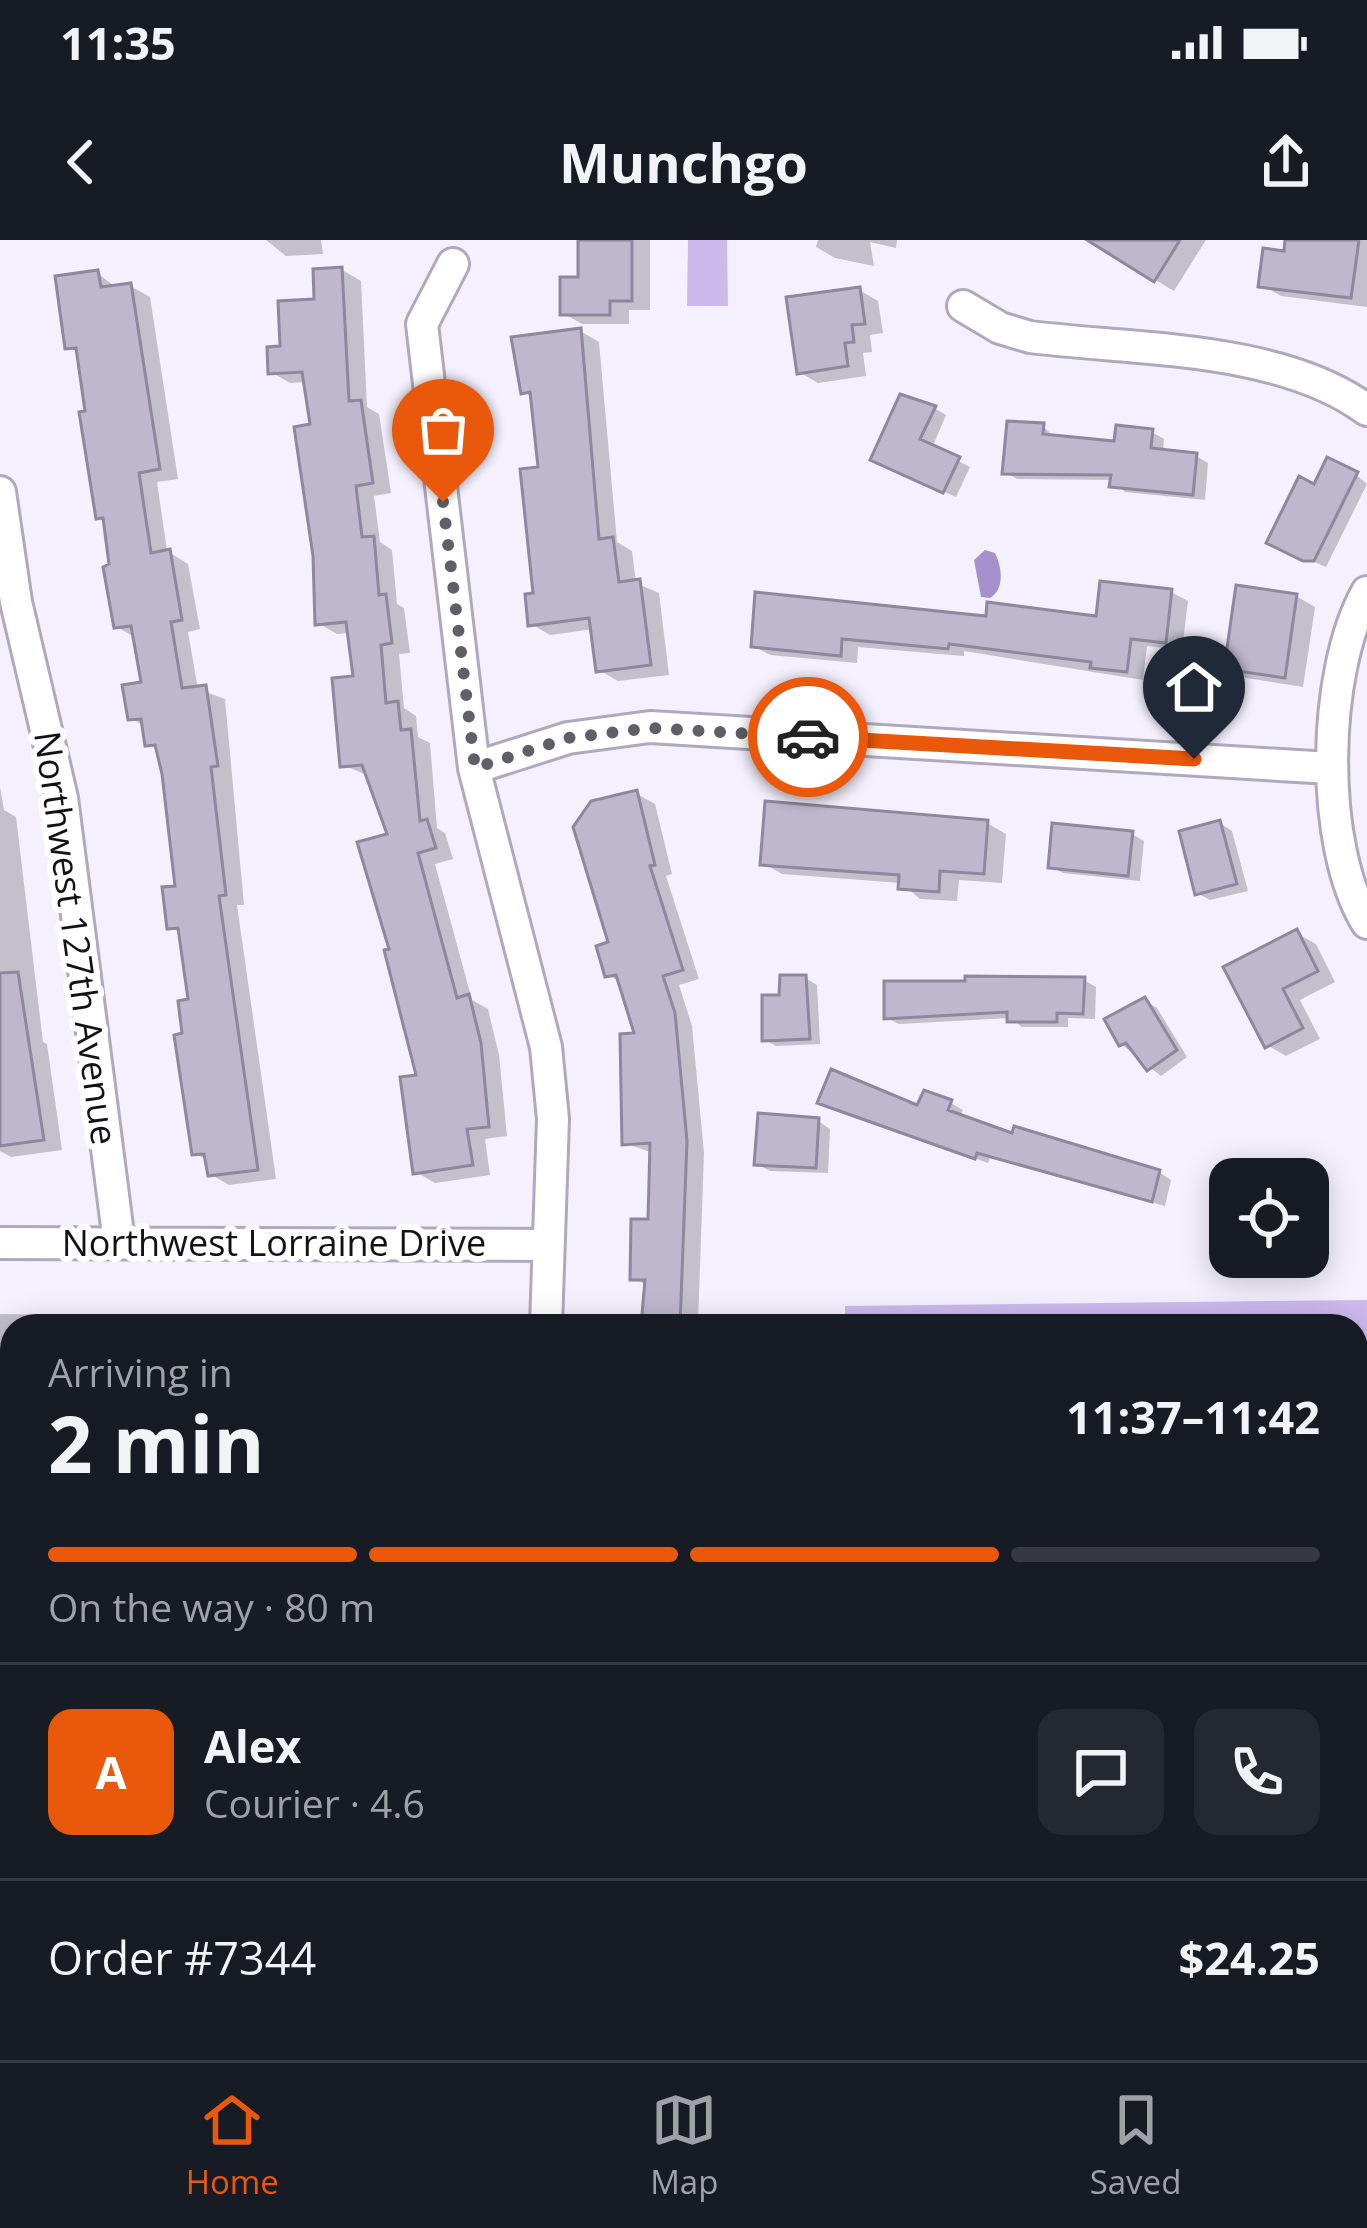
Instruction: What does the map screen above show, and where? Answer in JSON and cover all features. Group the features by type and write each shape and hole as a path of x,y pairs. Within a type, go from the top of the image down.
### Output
{"street":[{"path":"454,264 422,324 475,768 546,1048 553,1119 546,1314"},
{"path":"963,306 1000,328 1030,337 1270,366 1347,396 1367,410"},
{"name":"Northwest 127th Avenue","path":"0,493 16,602 62,798 119,1242"},
{"path":"1367,592 1343,670 1330,768 1336,844 1367,923"},
{"path":"475,768 568,738 650,728 1330,768"},
{"name":"Northwest Lorraine Drive","path":"0,1243 548,1245"}],"shaded area":[{"path":"688,240 727,240 728,306 687,306"},
{"path":"985,550 995,553 1000,571 998,589 990,598 981,597 974,560"},
{"path":"1367,1300 1367,1314 845,1314 845,1306"}],"building":[{"path":"578,240 632,240 632,301 610,301 610,315 560,315 560,277 578,277"},
{"path":"1087,240 1180,240 1154,282"},
{"path":"1285,240 1359,240 1351,298 1258,287 1263,248 1284,251"},
{"path":"342,267 349,401 361,400 373,483 356,486 362,537 374,536 379,595 386,594 392,643 381,645 386,703 398,701 401,730 411,729 420,821 427,819 436,848 418,853 457,998 469,994 481,1043 489,1127 467,1129 473,1165 413,1174 400,1077 416,1075 384,950 389,949 357,842 387,834 362,765 340,767 332,678 353,676 346,622 315,625 313,556 294,427 310,424 302,372 268,374 267,347 280,346 278,301 314,299 313,269"},
{"path":"98,270 101,287 131,283 160,469 139,473 151,553 170,549 182,620 171,622 182,688 206,685 218,766 211,767 226,895 219,896 258,1170 208,1176 204,1154 192,1155 174,1035 182,1033 178,1001 188,999 178,928 167,929 162,887 175,886 162,774 155,745 145,746 141,719 128,720 122,685 141,682 131,626 114,628 103,567 109,564 103,518 96,519 79,412 85,411 76,348 65,349 55,276"},
{"path":"860,287 865,324 852,325 854,342 845,343 848,366 797,374 786,297"},
{"path":"581,328 599,539 613,537 619,582 640,579 651,665 596,672 589,618 528,626 525,594 533,593 520,469 538,467 530,392 521,394 511,337"},
{"path":"900,394 936,406 920,439 960,457 943,493 870,460"},
{"path":"1007,421 1044,423 1043,434 1114,441 1116,425 1153,429 1151,448 1197,453 1193,495 1109,487 1111,475 1002,474"},
{"path":"1327,457 1358,472 1314,561 1303,561 1266,543 1299,476 1314,484"},
{"path":"1100,581 1172,589 1166,643 1131,639 1127,672 1090,668 1091,662 949,644 948,649 842,639 841,656 751,647 755,592 986,616 987,602 1096,616"},
{"path":"1236,585 1297,594 1285,678 1224,669"},
{"path":"637,790 655,865 650,866 683,970 663,976 675,1013 687,1141 680,1314 642,1314 645,1280 630,1280 631,1219 648,1219 650,1143 622,1145 620,1034 634,1033 616,975 605,977 596,946 608,942 573,827 591,801"},
{"path":"765,801 988,820 984,874 940,871 939,892 898,889 899,875 760,865"},
{"path":"1220,820 1237,884 1195,895 1179,831"},
{"path":"1052,823 1133,831 1128,876 1048,868"},
{"path":"1297,929 1318,971 1283,989 1303,1028 1265,1048 1223,967"},
{"path":"18,972 44,1140 0,1146 0,973"},
{"path":"780,975 806,975 810,1039 762,1041 762,995 779,995"},
{"path":"965,976 1085,977 1083,1014 1057,1013 1057,1022 1007,1022 1007,1012 884,1019 884,981 965,981"},
{"path":"1145,997 1177,1050 1147,1071 1126,1043 1119,1046 1104,1019"},
{"path":"831,1069 917,1105 924,1090 952,1100 948,1110 1012,1133 1014,1126 1160,1170 1152,1202 977,1153 975,1159 817,1103"},
{"path":"758,1113 819,1118 816,1168 754,1165"}],"way so far":[{"path":"443,502 475,768 568,738 650,728 808,737"}],"route":[{"path":"808,737 1194,759"}]}
